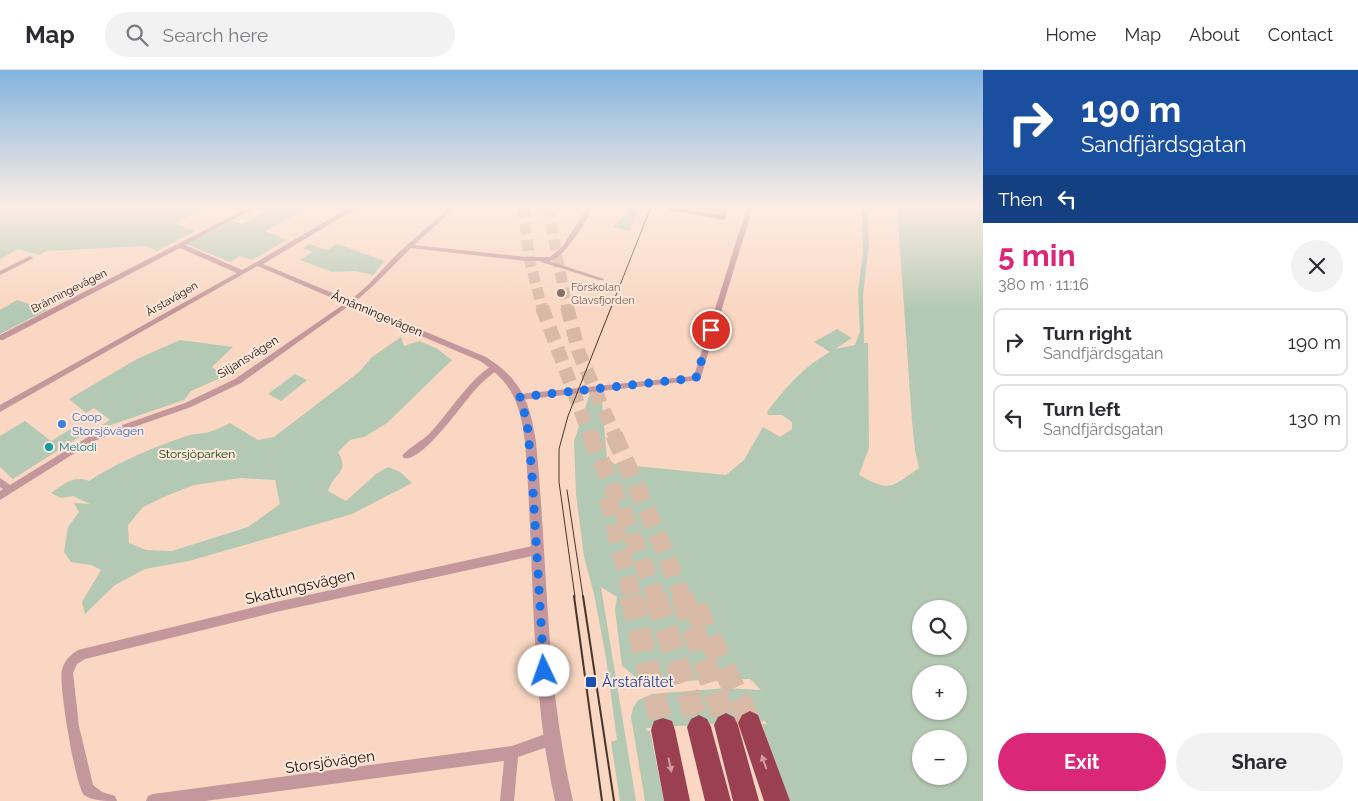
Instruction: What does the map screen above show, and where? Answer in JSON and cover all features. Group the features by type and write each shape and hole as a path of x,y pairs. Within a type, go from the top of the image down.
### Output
{"highway":[{"path":"746,801 738,724 777,801"},
{"path":"699,727 718,801"},
{"path":"662,730 677,801"}],"street":[{"name":"Bränningevägen","path":"0,338 187,241"},
{"name":"Årstavägen","path":"0,409 296,241"},
{"name":"Siljansvägen","path":"0,496 91,439 188,405 238,381 349,303 371,285 394,260 415,241"},
{"path":"410,246 541,260 554,258 569,241"},
{"path":"520,397 696,378 739,241"},
{"path":"179,245 241,272"},
{"path":"0,273 30,258"},
{"path":"541,260 565,270 602,279"},
{"name":"Åmänningevägen","path":"257,264 470,353 496,367 508,378 520,397 527,422 537,550 546,711 564,801"},
{"path":"407,456 419,449 473,388 496,367"},
{"path":"0,482 9,489"},
{"name":"Skattungsvägen","path":"73,660 82,654 276,607 537,550"},
{"path":"73,660 66,672 73,726 87,789 99,798 110,801"},
{"name":"Storsjövägen","path":"153,801 512,753 551,739"},
{"path":"507,801 512,753"}],"green space":[{"path":"0,241 176,241 157,251 145,246 47,251 39,255 18,249 0,259"},
{"path":"192,241 285,241 252,260 240,256 230,262 186,244"},
{"name":"Årstafältet","path":"863,241 869,241 863,296 864,343 868,343 869,448 859,475 885,486 902,480 919,468 912,421 899,241 983,241 983,801 788,801 762,724 767,724 765,721 646,728 647,731 650,731 664,801 645,801 631,717 633,708 638,700 652,694 726,688 761,690 750,679 642,682 622,666 615,610 617,597 601,587 636,801 620,801 611,742 617,740 606,658 594,594 584,557 576,494 574,441 589,396 598,396 602,403 607,459 615,464 726,475 744,460 763,427 780,437 792,429 792,422 782,415 768,415 767,412 795,379 830,352 814,342 837,329 852,338 835,349 855,345 860,331 858,290 863,254"},
{"path":"309,244 327,250 337,244 385,261 373,275 355,271 332,272 300,260 312,252 303,248"},
{"path":"17,300 47,310 0,334 0,310"},
{"name":"Storsjöparken","path":"401,337 404,346 419,341 436,348 452,360 387,423 364,437 350,440 338,452 342,469 328,491 346,501 376,474 388,467 400,472 412,483 352,514 189,561 145,569 115,585 85,614 82,602 101,570 91,565 71,562 64,552 68,527 79,512 74,503 90,504 73,496 61,498 51,493 74,480 84,479 89,481 124,461 165,444 190,435 209,432 230,423 258,440 274,437 359,372 372,357","holes":["241,478 275,480 280,504 248,527 172,551 146,550 129,543 128,525 143,507 166,496 194,485"]},
{"path":"180,340 233,347 212,367 225,376 191,391 184,400 105,427 102,425 110,420 94,408 86,413 69,399 137,359"},
{"path":"295,374 307,380 281,401 268,394"},
{"path":"25,421 51,441 74,427 84,434 13,479 0,467 0,436"}],"tunnel":[{"path":"527,241 530,262 542,308"},
{"path":"554,241 567,308"},
{"path":"542,307 590,436"},
{"path":"567,307 579,353 615,436"},
{"path":"590,435 656,597"},
{"path":"614,435 665,552 682,597"},
{"path":"608,498 632,597"},
{"path":"631,596 663,730"},
{"path":"655,596 699,727"},
{"path":"682,596 726,725"},
{"path":"695,606 750,723"}],"tram line":[{"path":"575,597 559,482 559,449 568,416 637,241"},
{"path":"567,490 583,597"},
{"path":"574,596 602,801"},
{"path":"583,596 614,801"}],"place":[{"name":"Förskolan Glavsfjorden","path":"561,293"},
{"name":"Coop Storsjövägen","path":"62,424"},
{"name":"Melodi","path":"49,447"},
{"name":"Årstafältet","path":"591,682"}],"route":[{"path":"544,671 532,474 527,422 520,397 550,392 660,383 696,378 711,330"}]}
